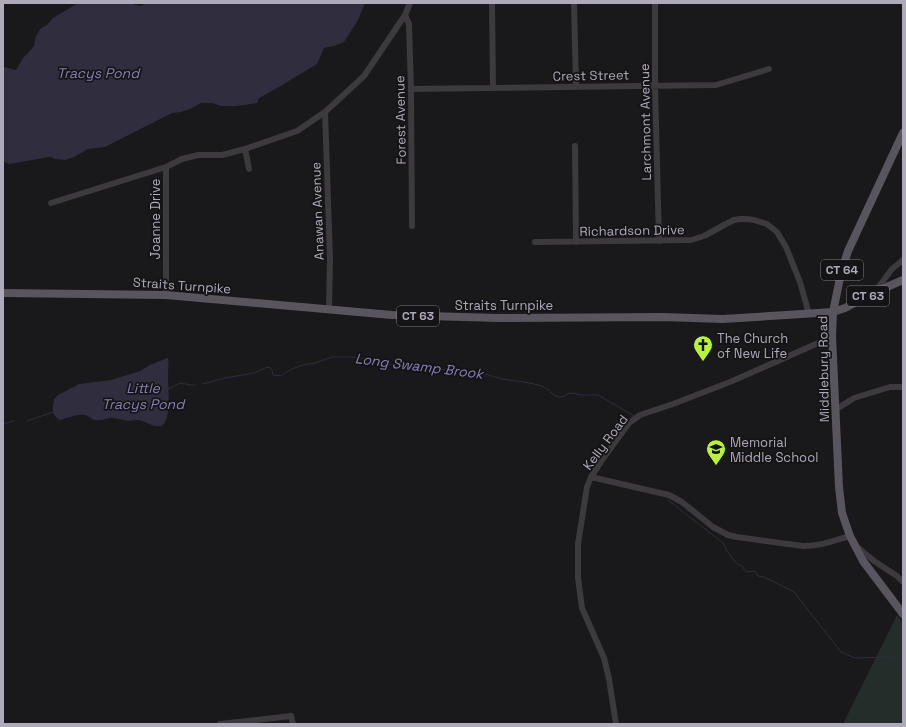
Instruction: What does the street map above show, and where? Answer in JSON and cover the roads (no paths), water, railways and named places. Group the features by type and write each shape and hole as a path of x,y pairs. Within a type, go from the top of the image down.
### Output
{"main road":[{"name":"Middlebury Road","path":"903,133 848,251 841,273 833,312 832,342 841,506 850,536 868,569 903,614"},
{"name":"Straits Turnpike","path":"3,293 166,294 392,315 499,318 662,317 723,319 833,312 845,308 903,280"}],"street":[{"path":"51,203 166,167 182,159 198,155 222,155 245,149 297,131 326,112 364,76 405,15 410,3"},
{"path":"492,3 493,88"},
{"path":"574,3 576,87"},
{"name":"Larchmont Avenue","path":"655,3 655,86 659,240"},
{"name":"Forest Avenue","path":"405,15 409,24 412,226"},
{"name":"Crest Street","path":"411,89 716,85 769,69"},
{"name":"Anawan Avenue","path":"326,112 330,258 328,309"},
{"path":"576,146 576,242"},
{"path":"245,149 249,169"},
{"name":"Joanne Drive","path":"166,167 166,294"},
{"name":"Richardson Drive","path":"535,242 691,240 704,236 734,220 754,220 767,224 777,232 783,242 800,282 809,314"},
{"path":"874,293 892,269 903,260"},
{"name":"Kelly Road","path":"616,724 604,658 582,608 578,578 578,544 591,477 629,423 640,415 730,382 825,340"},
{"path":"836,410 854,398 890,387 903,387"},
{"path":"591,477 669,495 682,502 713,527 728,535 803,546 823,545 850,536"},
{"path":"854,544 903,582"},
{"path":"220,724 291,716 293,724"}],"water":[{"name":"Tracys Pond","path":"78,3 128,3 140,6 148,3 365,3 358,20 344,42 324,48 317,64 259,98 257,103 237,106 221,106 213,103 201,103 190,109 172,113 105,147 88,149 65,160 50,157 9,164 3,161 3,68 16,70 23,58 34,46 36,36 41,28 47,25 53,18"},
{"name":"Little Tracys Pond","path":"167,358 169,403 167,418 161,426 155,426 138,420 128,421 110,418 95,420 84,415 60,420 53,414 54,399 58,395 79,384 111,380 140,371"}],"waterway":[{"name":"Long Swamp Brook","path":"203,384 225,378 254,373 269,367 272,370 273,375 281,376 292,369 332,357 352,357 392,365 404,363 436,371 452,368 502,379 530,383 542,386 559,397 571,393 598,395 634,416"},
{"name":"Long Swamp Brook","path":"168,389 180,383 196,385"},
{"name":"Long Swamp Brook","path":"27,421 53,412"},
{"name":"Long Swamp Brook","path":"3,424 14,421"},
{"name":"Long Swamp Brook","path":"668,500 723,543 737,564 742,566 746,572 755,571 758,576 764,577 794,592 841,652 855,658 890,657 899,659 903,662"}],"place":[{"name":"The Church of New Life","path":"703,362"},
{"name":"Memorial Middle School","path":"716,466"}]}
